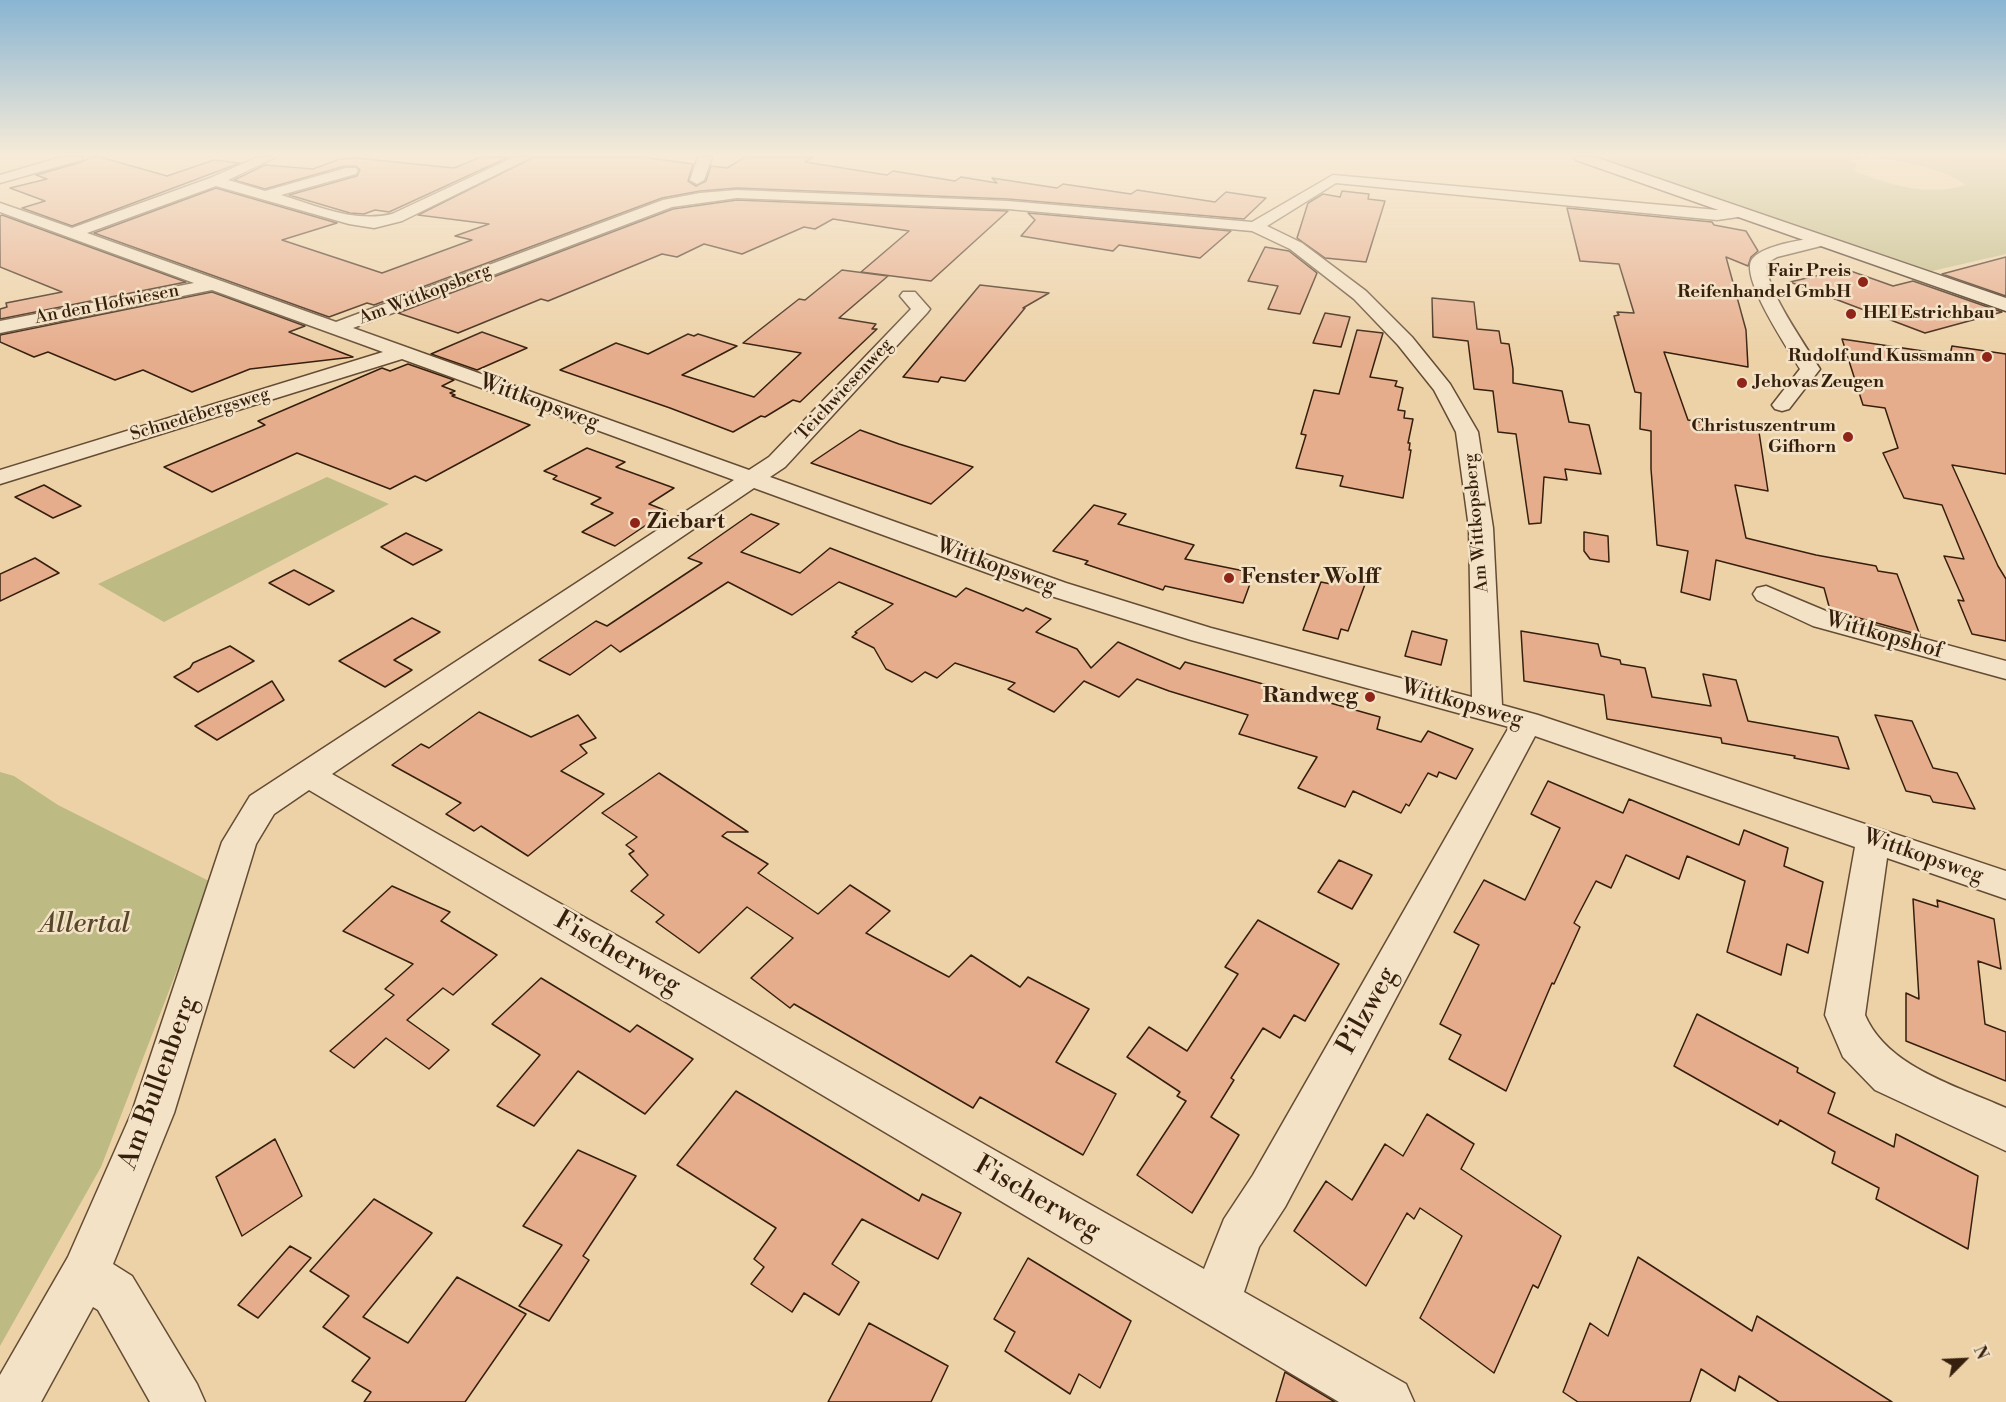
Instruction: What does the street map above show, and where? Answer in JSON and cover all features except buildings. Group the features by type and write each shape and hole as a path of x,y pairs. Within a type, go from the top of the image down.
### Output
{"street":[{"name":"Wittkopsweg","path":"43,222 1057,589 1201,634 1527,722 2006,885"},
{"path":"73,233 102,222"},
{"name":"Am Wittkopsberg","path":"334,329 617,222"},
{"name":"Am Wittkopsberg","path":"1204,222 1255,227 1296,246 1360,295 1405,341 1443,388 1467,432 1481,528 1487,674 1486,710"},
{"path":"1255,227 1262,222"},
{"path":"1758,222 1823,241 2006,305"},
{"path":"1782,405 1810,369 1763,290 1757,271 1759,261 1771,253 1823,241"},
{"name":"An den Hofwiesen","path":"0,327 214,284"},
{"name":"Teichwiesenweg","path":"751,479 777,462 921,309 909,296"},
{"name":"Schnedebergsweg","path":"0,477 400,353"},
{"path":"307,774 751,479"},
{"name":"Wittkopshof","path":"1766,594 1823,620 2006,670"},
{"name":"Pilzweg","path":"1216,1303 1240,1235 1269,1191 1527,722"},
{"name":"Am Bullenberg","path":"13,1402 85,1274 153,1113 239,842 262,806 307,774"},
{"name":"Fischerweg","path":"307,774 1389,1402"},
{"path":"1873,840 1845,1015 1857,1044 1890,1076 2006,1130"},
{"path":"85,1274 115,1293 179,1402"}],"green space":[{"path":"1791,222 2006,222 2006,254 1932,271"},
{"path":"327,477 389,504 164,622 98,584"},
{"name":"Allertal","path":"0,772 14,776 58,805 211,882 101,1167 0,1346"}],"place":[{"name":"Fair Preis Reifenhandel GmbH","path":"1863,282"},
{"name":"HEI Estrichbau","path":"1851,314"},
{"name":"Rudolf und Kussmann","path":"1987,357"},
{"name":"Jehovas Zeugen","path":"1742,383"},
{"name":"Christuszentrum Gifhorn","path":"1848,437"},
{"name":"Ziebart","path":"635,523"},
{"name":"Fenster Wolff","path":"1229,578"},
{"name":"Randweg","path":"1370,697"}]}
